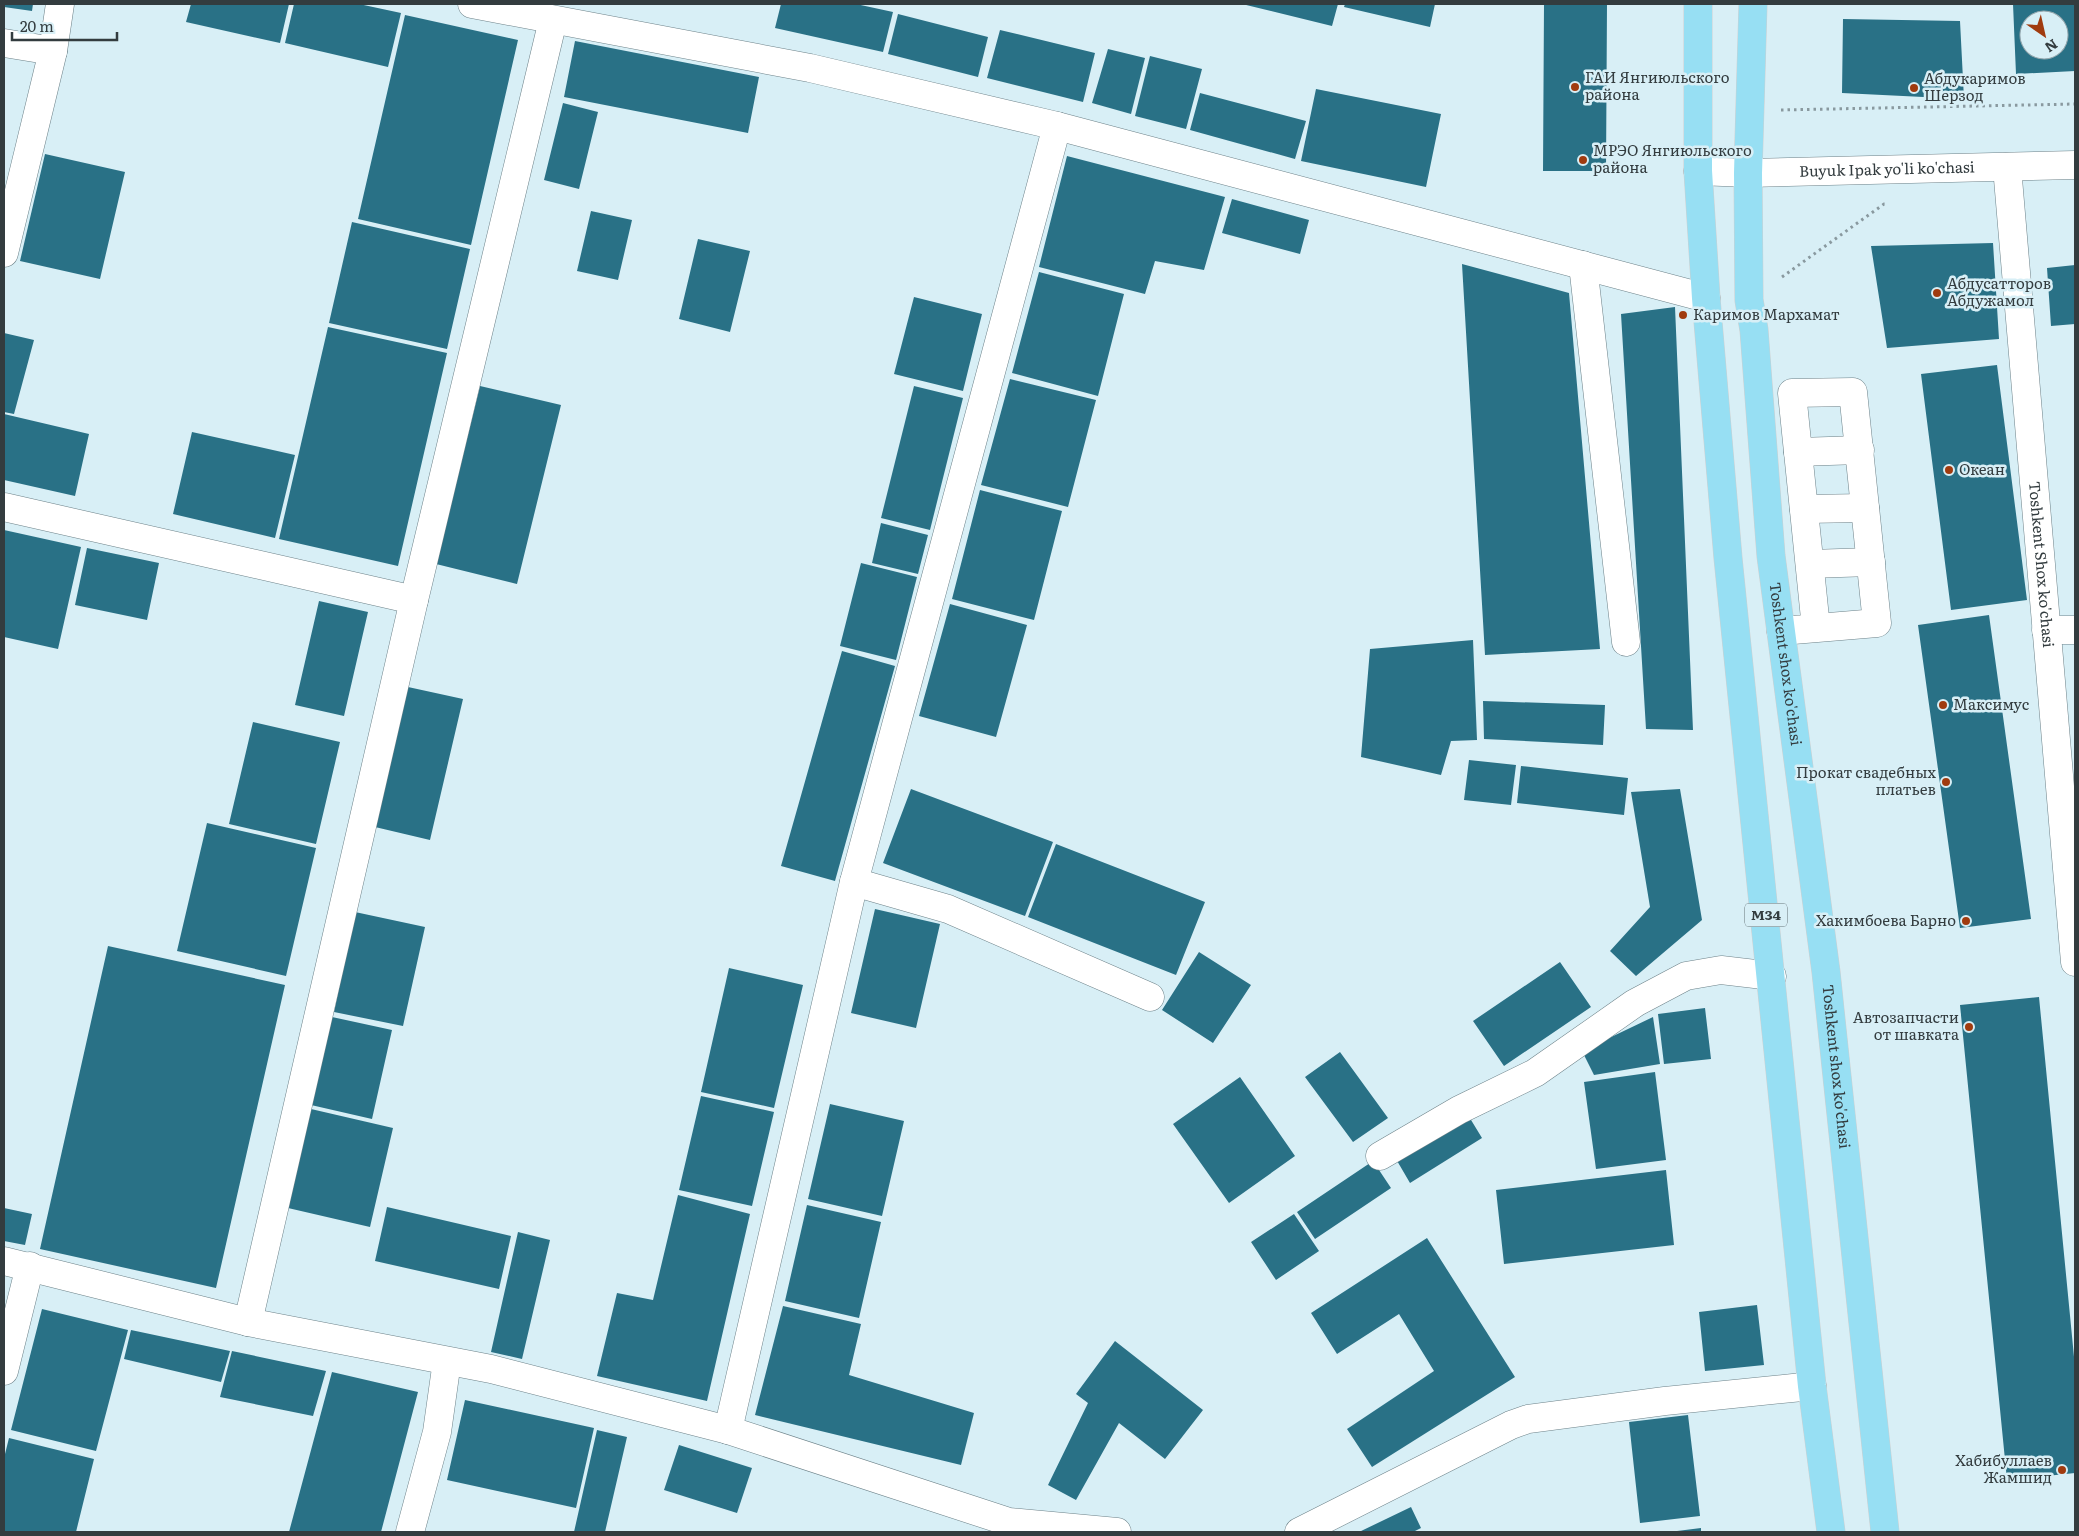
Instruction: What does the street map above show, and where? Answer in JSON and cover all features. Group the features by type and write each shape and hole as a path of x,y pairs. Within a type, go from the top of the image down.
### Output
{"main road":[{"name":"M34","path":"1698,4 1698,171 1706,298 1728,558 1772,976 1812,1386 1831,1532"},
{"name":"Toshkent shox ko'chasi","path":"1753,4 1748,173 1749,300 1754,340 1771,556 1826,972 1885,1532"}],"street":[{"path":"4,253 53,51 60,4"},
{"path":"472,4 810,68 1057,126 1706,298"},
{"path":"248,1322 414,600 552,20"},
{"path":"4,43 53,51"},
{"path":"728,1430 854,882 1057,126"},
{"name":"Buyuk Ipak yo'li ko'chasi","path":"1698,171 1748,173 2075,165"},
{"name":"Toshkent Shox ko'chasi","path":"2007,166 2075,962"},
{"path":"1583,265 1626,642"},
{"path":"1781,631 1878,624 1853,392 1792,393 1816,628"},
{"path":"1798,452 1860,450"},
{"path":"4,507 414,600"},
{"path":"1804,509 1865,508"},
{"path":"1810,564 1871,562"},
{"path":"2046,630 2075,630"},
{"path":"854,882 948,909 1150,997"},
{"path":"1380,1156 1459,1110 1535,1073 1635,1003 1686,976 1721,970 1772,976"},
{"path":"4,1371 17,1264 248,1322 491,1369 728,1430 1007,1527 1117,1532"},
{"path":"410,1532 437,1432 447,1361"},
{"path":"1299,1532 1502,1430 1528,1419 1666,1401 1812,1386"}],"path":[{"path":"1750,110 2075,104"},
{"path":"1749,300 1884,204 1894,204"}],"building":[{"path":"4,4 33,4 32,11 4,7"},
{"path":"191,4 289,4 280,43 186,22"},
{"path":"294,4 359,4 401,13 388,67 285,43"},
{"path":"781,4 856,4 893,12 883,52 775,28"},
{"path":"1242,4 1338,4 1332,26"},
{"path":"1345,4 1435,4 1430,27 1344,7"},
{"name":"ГАИ Янгиюльского района","path":"1544,4 1607,4 1606,171 1543,171"},
{"path":"2013,4 2075,4 2075,71 2016,74"},
{"path":"898,14 988,37 978,77 888,54"},
{"path":"405,15 518,40 471,245 358,219"},
{"path":"1843,19 1960,21 1964,99 1842,93"},
{"path":"1000,30 1095,53 1083,102 987,78"},
{"path":"575,41 759,77 748,133 564,97"},
{"path":"1108,49 1145,58 1131,114 1092,103"},
{"path":"1150,56 1202,69 1186,129 1135,116"},
{"path":"1316,89 1441,114 1426,187 1301,161"},
{"path":"1200,93 1306,121 1295,159 1190,130"},
{"path":"563,103 598,112 579,189 544,180"},
{"path":"45,154 125,172 100,279 20,261"},
{"path":"1067,156 1225,197 1204,270 1155,261 1145,294 1039,267"},
{"path":"1232,199 1309,220 1300,254 1222,233"},
{"path":"591,211 632,220 618,280 577,271"},
{"path":"352,222 470,249 447,349 329,323"},
{"path":"698,239 750,251 730,332 679,319"},
{"name":"Абдусатторов Абдужамол","path":"1993,243 1999,339 1887,348 1871,246"},
{"path":"1462,264 1569,293 1600,649 1485,655"},
{"path":"2075,265 2075,324 2051,326 2047,268"},
{"path":"1039,272 1124,294 1098,396 1012,373"},
{"path":"914,297 982,314 963,391 894,374"},
{"path":"1675,307 1693,730 1646,729 1621,314"},
{"path":"328,327 447,353 398,566 279,539"},
{"path":"4,333 34,340 14,414 4,412"},
{"path":"1997,365 2027,600 1951,610 1921,374"},
{"path":"1010,379 1096,400 1068,507 981,485"},
{"path":"480,386 561,405 517,584 436,564"},
{"path":"914,386 963,398 930,530 881,518"},
{"path":"4,414 89,434 75,496 4,480"},
{"path":"192,432 295,455 275,538 173,514"},
{"path":"980,490 1062,511 1034,620 952,599"},
{"path":"881,523 928,535 918,574 872,563"},
{"path":"4,530 81,547 58,649 4,637"},
{"path":"87,548 159,563 147,620 75,605"},
{"path":"861,563 917,577 896,660 840,646"},
{"path":"319,601 368,612 344,716 295,705"},
{"path":"950,604 1027,625 996,737 919,716"},
{"path":"1989,615 2031,919 1960,928 1918,625"},
{"path":"1473,640 1477,740 1451,741 1441,775 1361,757 1370,649"},
{"path":"842,651 895,666 835,881 781,866"},
{"path":"408,687 463,699 430,840 375,827"},
{"path":"1483,701 1605,705 1603,745 1484,739"},
{"path":"253,722 340,742 316,844 229,824"},
{"path":"1469,760 1516,765 1511,805 1464,800"},
{"path":"1521,766 1628,778 1624,815 1517,803"},
{"path":"911,789 1053,842 1025,916 883,863"},
{"path":"1680,789 1702,920 1636,976 1610,951 1650,907 1631,792"},
{"path":"207,823 316,848 286,976 177,951"},
{"path":"1056,844 1205,902 1176,975 1028,917"},
{"path":"875,909 940,924 916,1028 851,1013"},
{"path":"355,912 425,927 403,1026 334,1012"},
{"path":"108,946 285,985 216,1288 40,1249"},
{"path":"1199,952 1251,985 1213,1043 1162,1010"},
{"path":"1560,962 1591,1007 1504,1066 1473,1021"},
{"path":"729,968 803,985 774,1108 701,1092"},
{"path":"2039,997 2075,1367 2075,1473 2007,1480 1960,1005"},
{"path":"1705,1008 1711,1059 1664,1064 1658,1014"},
{"path":"332,1017 392,1030 372,1119 311,1105"},
{"path":"1653,1017 1660,1064 1594,1075 1582,1051"},
{"path":"1340,1052 1388,1118 1353,1142 1305,1077"},
{"path":"1655,1072 1666,1160 1596,1169 1584,1082"},
{"path":"1240,1077 1295,1156 1229,1203 1173,1124"},
{"path":"701,1096 774,1112 752,1206 679,1190"},
{"path":"830,1104 904,1121 882,1216 808,1199"},
{"path":"311,1109 393,1128 370,1227 288,1208"},
{"path":"1468,1115 1482,1138 1410,1183 1396,1159"},
{"path":"1373,1161 1391,1188 1315,1239 1297,1212"},
{"path":"1666,1170 1674,1245 1504,1264 1496,1190"},
{"path":"678,1195 750,1214 707,1401 597,1376 617,1293 653,1300"},
{"path":"807,1205 881,1222 859,1318 785,1301"},
{"path":"387,1207 511,1236 499,1289 375,1261"},
{"path":"4,1208 32,1214 25,1245 4,1241"},
{"path":"1294,1214 1319,1251 1276,1280 1251,1242"},
{"path":"518,1232 550,1240 522,1359 491,1352"},
{"path":"1427,1238 1515,1377 1372,1467 1347,1429 1434,1371 1399,1314 1337,1354 1311,1313"},
{"path":"1757,1305 1764,1365 1705,1371 1699,1312"},
{"path":"783,1306 861,1324 849,1375 974,1413 961,1465 755,1415"},
{"path":"42,1309 128,1330 96,1451 11,1430"},
{"path":"131,1330 230,1351 221,1382 124,1359"},
{"path":"1115,1341 1203,1410 1165,1459 1119,1423 1076,1500 1048,1485 1088,1403 1076,1394"},
{"path":"232,1351 326,1371 313,1416 220,1397"},
{"path":"332,1372 418,1392 381,1532 289,1532"},
{"path":"465,1400 594,1428 576,1508 447,1480"},
{"path":"1688,1415 1700,1516 1640,1523 1629,1422"},
{"path":"597,1430 627,1437 605,1532 574,1532"},
{"path":"9,1438 94,1459 76,1532 4,1532 4,1458"},
{"path":"679,1445 752,1468 737,1513 664,1490"},
{"path":"1411,1507 1421,1528 1413,1532 1359,1532"},
{"path":"1701,1528 1701,1532 1677,1532 1677,1531"}],"place":[{"name":"ГАИ Янгиюльского района","path":"1575,87"},
{"name":"Абдукаримов Шерзод","path":"1914,88"},
{"name":"МРЭО Янгиюльского района","path":"1583,160"},
{"name":"Абдусатторов Абдужамол","path":"1937,293"},
{"name":"Каримов Мархамат","path":"1683,315"},
{"name":"Океан","path":"1949,470"},
{"name":"Максимус","path":"1943,705"},
{"name":"Прокат свадебных платьев","path":"1946,782"},
{"name":"Хакимбоева Барно","path":"1966,921"},
{"name":"Автозапчасти от шавката","path":"1969,1027"},
{"name":"Хабибуллаев Жамшид","path":"2062,1470"}]}
